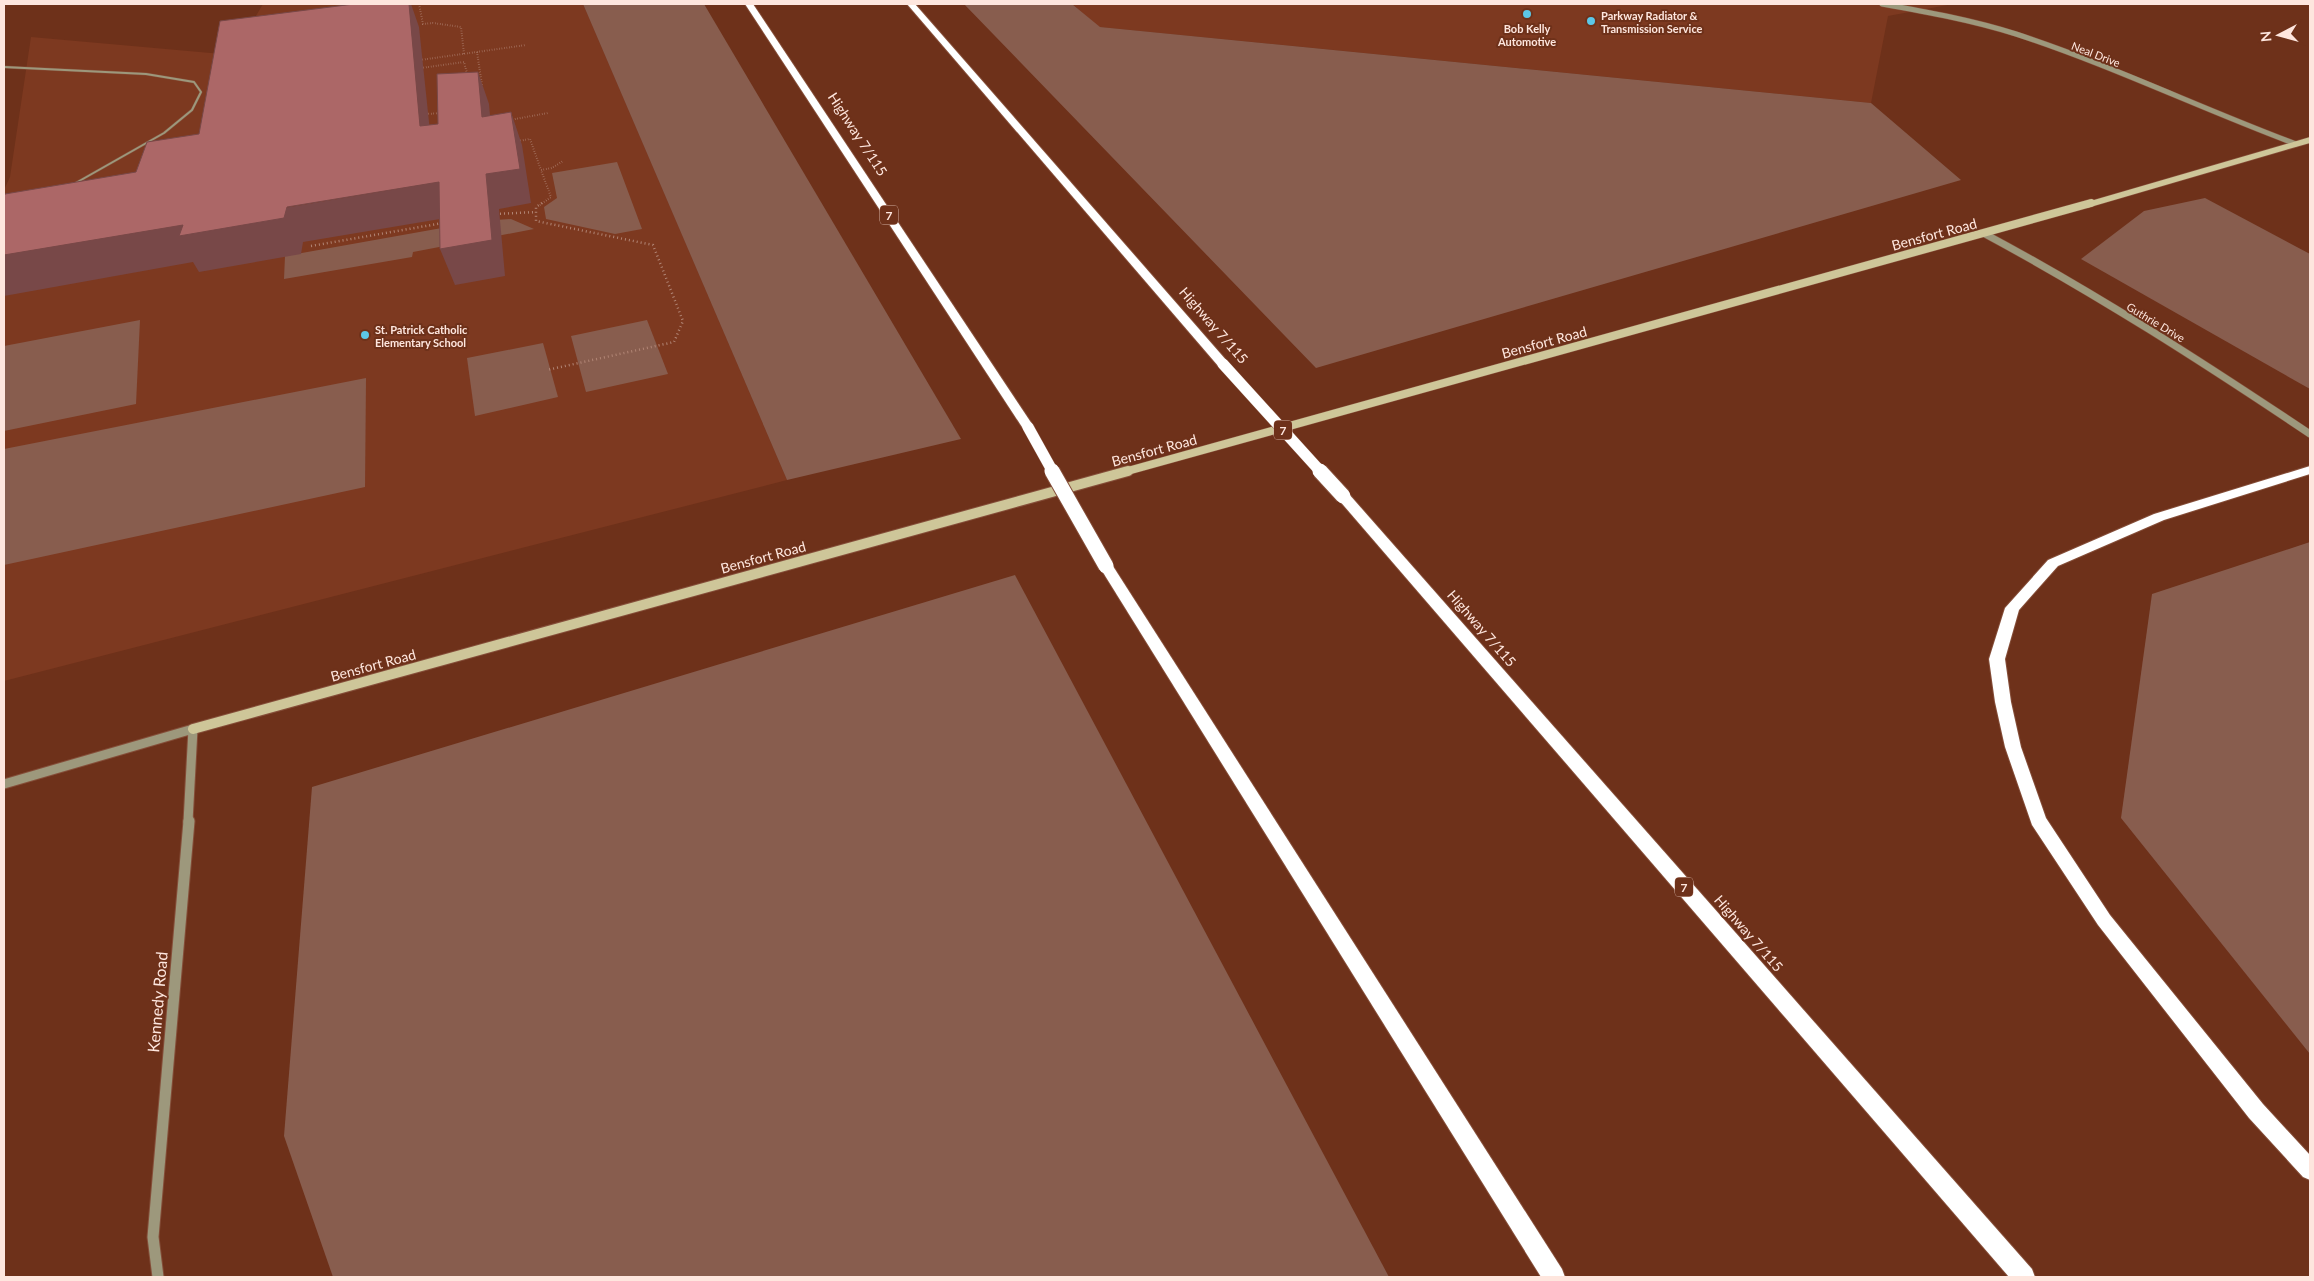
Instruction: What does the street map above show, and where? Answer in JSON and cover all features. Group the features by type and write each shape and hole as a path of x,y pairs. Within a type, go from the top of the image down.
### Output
{"highway":[{"name":"Highway 7/115","path":"750,4 1028,427 1106,566 1554,1277"},
{"name":"Highway 7/115","path":"911,4 1223,364 1343,496 2024,1277"},
{"path":"2310,470 2159,517 2053,563 2012,608 1997,659 2002,702 2013,747 2038,820 2110,928 2256,1112 2310,1170"}],"main road":[{"name":"Bensfort Road","path":"193,729 1985,234 2310,140"}],"street":[{"name":"Neal Drive","path":"1882,4 1908,8 2015,34 2296,144"},
{"name":"Guthrie Drive","path":"1985,234 2040,263 2216,370 2310,434"},
{"name":"Bensfort Road","path":"4,784 193,729"},
{"name":"Kennedy Road","path":"158,1277 153,1237 188,825 193,729"}],"lane":[{"path":"4,67 146,74 194,82 201,92 192,110 164,133 121,159 73,184"}],"path":[{"path":"419,4 423,24 433,23 461,28 464,54"},
{"path":"416,61 526,45"},
{"path":"476,52 483,87"},
{"path":"415,68 464,62 468,80"},
{"path":"424,114 449,113"},
{"path":"509,120 548,114"},
{"path":"513,142 530,139 551,196 536,207 536,221 653,245 683,321 674,342 548,370"},
{"path":"541,170 552,168 563,161"},
{"path":"488,215 536,212"},
{"path":"311,246 448,222"}],"shaded area":[{"name":"St. Patrick Catholic Elementary School","path":"263,4 583,4 787,480 4,681 4,190 10,177 31,37 233,55"},
{"path":"583,4 704,4 961,439 787,480"},
{"path":"964,4 1072,4 1100,27 1871,103 1961,180 1316,368"},
{"path":"1072,4 1953,4 1888,16 1871,103 1099,27"},
{"path":"617,162 642,229 615,234 546,219 544,207 557,198 552,173"},
{"path":"2205,198 2310,254 2310,389 2081,259 2144,211"},
{"path":"511,219 534,229 413,252 412,257 284,279 285,256 481,221"},
{"path":"140,320 136,404 4,431 4,346"},
{"path":"647,320 668,374 586,392 571,336"},
{"path":"543,343 558,397 475,416 467,358"},
{"path":"366,378 365,487 4,565 4,449"},
{"path":"2310,542 2310,1054 2121,818 2152,594"},
{"path":"1015,575 1389,1277 333,1277 284,1136 312,787"}],"building":[{"path":"354,4 409,4 420,126 438,124 437,74 478,72 482,117 511,112 520,169 486,174 492,240 440,249 439,182 287,207 284,218 179,236 183,225 4,255 5,194 136,172 147,142 199,134 220,21"}],"place":[{"name":"Bob Kelly Automotive","path":"1527,14"},
{"name":"Parkway Radiator & Transmission Service","path":"1591,21"},
{"name":"St. Patrick Catholic Elementary School","path":"365,335"}]}
